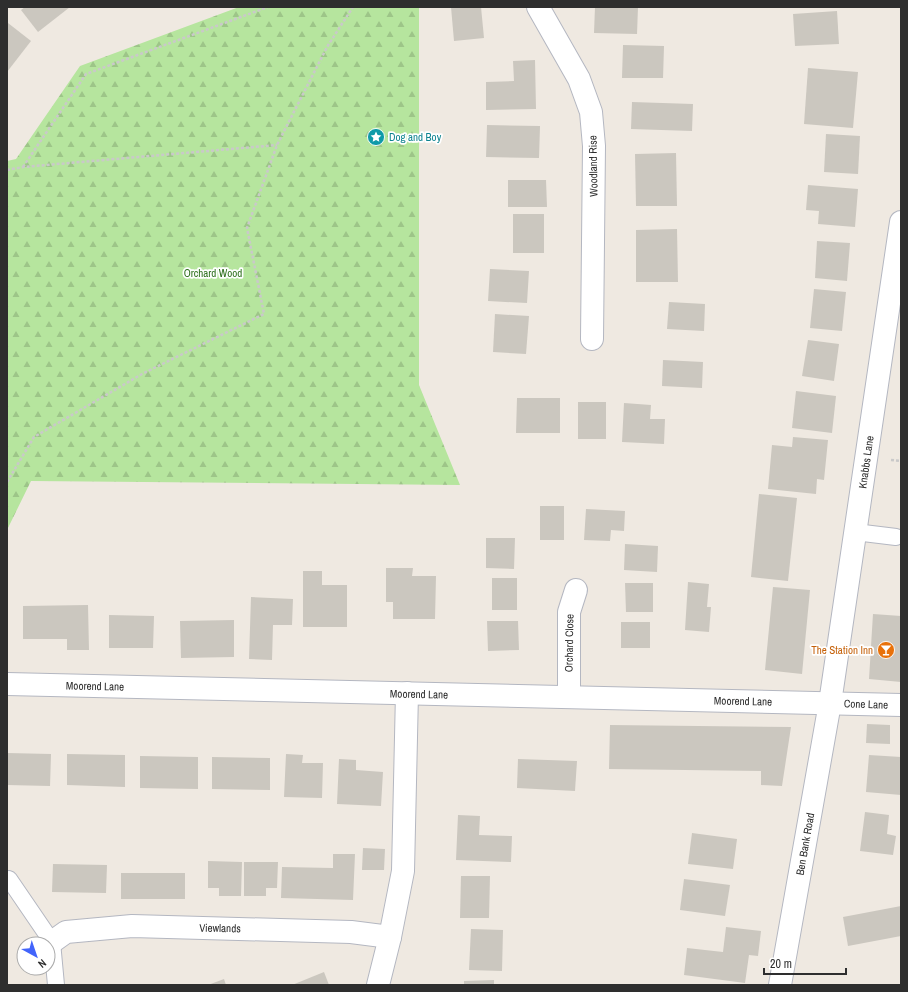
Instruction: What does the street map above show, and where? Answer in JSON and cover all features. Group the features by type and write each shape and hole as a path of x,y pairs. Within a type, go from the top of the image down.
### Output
{"street":[{"name":"Woodland Rise","path":"538,7 579,79 591,112 594,146 592,339"},
{"name":"Knabbs Lane","path":"830,703 901,222"},
{"name":"Orchard Close","path":"569,697 569,612 576,590"},
{"name":"Moorend Lane","path":"7,684 830,703"},
{"path":"378,985 390,937 403,871 407,693"},
{"name":"Cone Lane","path":"830,703 901,705"},
{"name":"Ben Bank Road","path":"780,985 830,703"},
{"name":"Viewlands","path":"56,939 66,932 132,926 351,932 390,937"}],"lane":[{"path":"855,532 896,537"},
{"path":"9,880 48,936"}],"path":[{"path":"23,168 86,74 268,7"},
{"path":"7,482 34,437 142,374 264,314 247,228 277,145 327,46 353,7"},
{"path":"7,170 277,145"}],"green space":[{"name":"Orchard Wood","path":"239,7 419,7 419,385 460,485 31,481 7,530 7,161 16,159 80,66"}],"building":[{"path":"25,7 70,7 38,32 21,10"},
{"path":"451,7 481,7 484,38 454,41"},
{"path":"595,7 638,7 637,34 594,33"},
{"path":"837,11 839,44 795,46 793,14"},
{"path":"8,23 31,41 7,72 7,24"},
{"path":"623,45 664,46 663,78 622,78"},
{"path":"535,60 536,109 486,110 486,82 514,81 513,61"},
{"path":"808,68 858,72 853,128 804,124"},
{"path":"632,102 693,104 692,131 631,129"},
{"path":"487,125 540,126 539,158 486,157"},
{"path":"826,134 860,136 858,174 824,172"},
{"path":"676,153 677,206 636,206 635,154"},
{"path":"508,180 546,180 547,207 508,207"},
{"path":"808,185 858,189 855,227 818,224 819,211 806,210"},
{"path":"513,214 544,214 544,253 513,253"},
{"path":"677,229 678,282 636,282 636,230"},
{"path":"817,241 850,243 847,281 815,278"},
{"path":"490,269 529,271 527,303 488,301"},
{"path":"814,289 846,292 842,331 810,328"},
{"path":"669,302 705,304 704,331 667,329"},
{"path":"495,314 529,316 526,354 493,352"},
{"path":"808,340 839,344 834,381 802,376"},
{"path":"663,360 703,362 702,388 662,386"},
{"path":"796,391 836,396 832,433 792,428"},
{"path":"517,398 560,398 560,433 516,433"},
{"path":"578,402 606,402 606,439 578,439"},
{"path":"624,403 651,405 650,419 665,419 664,444 622,442"},
{"path":"793,437 828,440 824,480 817,479 816,494 768,489 772,445 792,447"},
{"path":"759,494 797,498 788,581 751,577"},
{"path":"540,506 564,506 564,540 540,540"},
{"path":"586,509 625,511 624,531 611,530 610,541 584,540"},
{"path":"486,538 515,538 514,569 486,568"},
{"path":"625,544 658,546 657,572 624,570"},
{"path":"386,568 413,568 412,576 436,576 435,619 393,619 393,602 386,602"},
{"path":"303,571 322,571 322,585 347,585 347,627 303,627"},
{"path":"492,578 517,578 517,610 492,610"},
{"path":"688,582 709,584 707,607 711,607 709,632 685,630"},
{"path":"625,583 653,583 653,612 626,612"},
{"path":"773,587 810,590 802,674 765,670"},
{"path":"251,597 293,599 292,625 273,625 272,660 249,659"},
{"path":"88,605 89,650 67,650 67,639 23,639 23,606"},
{"name":"The Station Inn","path":"873,614 901,616 901,682 869,679"},
{"path":"109,615 154,616 153,648 109,648"},
{"path":"234,620 234,657 181,658 180,621"},
{"path":"487,621 518,621 519,650 488,651"},
{"path":"621,622 650,622 650,648 621,648"},
{"path":"867,724 890,725 890,744 866,743"},
{"path":"610,725 791,727 782,786 761,785 761,771 609,769"},
{"path":"7,753 51,754 50,786 7,785"},
{"path":"67,754 125,755 125,787 67,785"},
{"path":"286,754 303,755 302,763 323,763 322,798 284,797"},
{"path":"869,755 901,757 901,795 866,792"},
{"path":"140,756 198,757 198,789 140,788"},
{"path":"212,757 270,758 270,790 212,789"},
{"path":"339,759 356,760 356,770 383,772 381,806 337,804"},
{"path":"518,759 577,761 575,791 517,788"},
{"path":"865,812 889,815 887,834 896,836 893,855 860,851"},
{"path":"458,815 480,816 479,835 512,836 511,862 456,860"},
{"path":"692,833 737,839 733,869 688,864"},
{"path":"363,848 385,849 384,870 362,870"},
{"path":"333,854 355,854 353,900 281,898 282,867 333,868"},
{"path":"208,861 242,862 241,896 219,896 219,888 208,888"},
{"path":"244,862 278,862 277,888 266,888 266,896 244,896"},
{"path":"53,864 107,865 106,893 52,892"},
{"path":"121,873 185,873 185,899 121,899"},
{"path":"461,876 490,876 489,918 460,918"},
{"path":"684,879 730,885 725,916 680,910"},
{"path":"901,906 901,936 848,946 843,917"},
{"path":"726,927 761,931 758,956 749,955 745,983 684,975 687,948 723,952"},
{"path":"471,929 503,930 502,971 469,970"},
{"path":"324,972 329,985 292,985"},
{"path":"224,979 226,985 208,985"},
{"path":"494,980 494,985 464,985 464,981"}],"place":[{"name":"Dog and Boy","path":"376,137"},
{"name":"The Station Inn","path":"886,650"}]}
